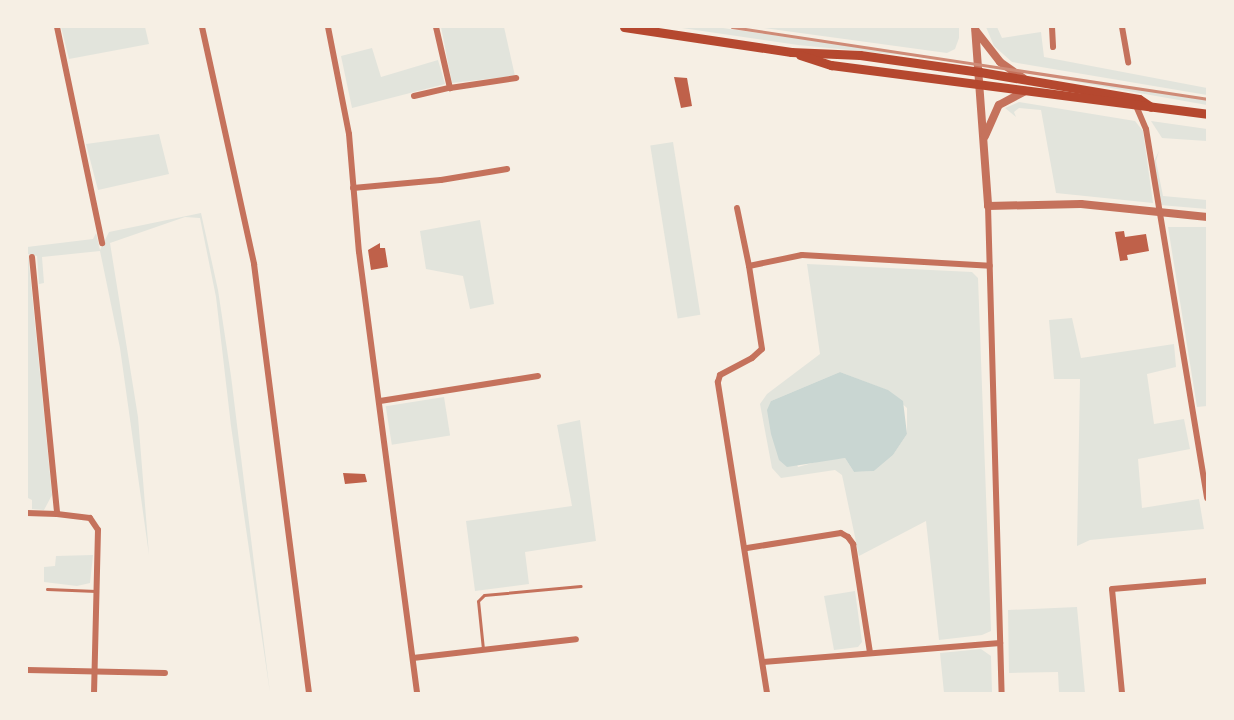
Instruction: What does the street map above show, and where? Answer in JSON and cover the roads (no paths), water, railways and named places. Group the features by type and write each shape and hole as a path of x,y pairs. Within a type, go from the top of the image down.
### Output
{"main road":[{"path":"624,27 790,52 861,55 980,72 1138,99 1151,107"},
{"path":"790,52 831,65 1137,108 1151,107 1207,114"}],"street":[{"path":"57,27 102,243"},
{"path":"202,27 254,264 309,693"},
{"path":"328,27 342,88 417,693"},
{"path":"436,27 450,88"},
{"path":"1052,27 1053,47"},
{"path":"1122,27 1128,62"},
{"path":"975,28 981,85 988,206 1002,693"},
{"path":"975,28 996,58 1026,79"},
{"path":"414,96 516,78"},
{"path":"984,137 999,105 1025,91"},
{"path":"1137,108 1146,129 1158,213 1207,498"},
{"path":"353,188 441,180 507,169"},
{"path":"988,206 1081,204 1207,217"},
{"path":"737,208 762,349 752,358 720,375 718,382 747,548 767,693"},
{"path":"749,266 802,255 990,266"},
{"path":"32,257 57,514"},
{"path":"380,401 538,376"},
{"path":"27,513 82,516 95,523 99,538 94,693"},
{"path":"747,548 841,533 848,537 853,544 870,652"},
{"path":"1122,693 1112,590 1207,580"},
{"path":"413,658 576,639"},
{"path":"763,662 1000,643"},
{"path":"27,670 165,673"}],"lane":[{"path":"483,649 478,601 484,595 581,586"},
{"path":"47,589 97,591"}],"railway":[{"path":"732,27 1207,99"}]}
